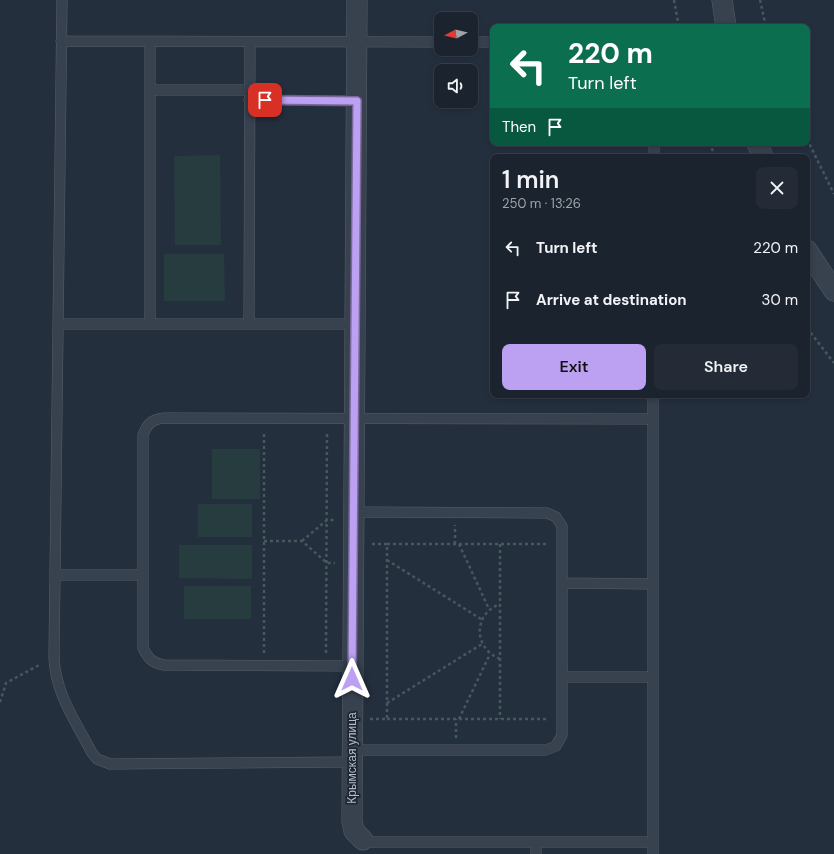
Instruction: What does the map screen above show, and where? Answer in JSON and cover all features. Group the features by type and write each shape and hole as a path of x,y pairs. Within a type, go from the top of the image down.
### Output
{"street":[{"name":"Крымская улица","path":"357,0 352,822 354,831 363,840"},
{"path":"722,0 726,24"},
{"path":"810,255 834,291"}],"lane":[{"path":"62,0 54,657 59,690 92,753 103,762 116,765 546,750 552,749 560,742 562,735 562,526 560,521 551,514 456,513 353,516"},
{"path":"62,42 434,42"},
{"path":"150,42 150,324"},
{"path":"249,324 250,42"},
{"path":"478,42 490,42"},
{"path":"150,90 357,101"},
{"path":"58,324 355,324"},
{"path":"653,398 653,854"},
{"path":"352,666 164,666 152,661 143,648 143,435 146,427 156,419 164,418 653,419"},
{"path":"55,575 143,575"},
{"path":"562,583 653,584"},
{"path":"562,676 653,677"},
{"path":"363,840 371,842 653,842"},
{"path":"536,842 536,854"}],"path":[{"path":"674,0 678,24"},
{"path":"760,0 765,24"},
{"path":"810,145 834,194"},
{"path":"810,332 834,363"},
{"path":"264,418 264,666"},
{"path":"326,666 327,418"},
{"path":"456,513 457,544 489,609"},
{"path":"264,541 302,541 327,520 353,516"},
{"path":"302,541 327,563"},
{"path":"327,563 353,553 387,544 562,544"},
{"path":"387,544 387,719"},
{"path":"500,544 500,719"},
{"path":"387,560 481,619"},
{"path":"500,604 489,609 481,619 479,632 482,644 490,654 500,659"},
{"path":"387,704 482,644"},
{"path":"459,719 490,654"},
{"path":"0,702 6,683 54,657"},
{"path":"352,719 562,719"}],"green space":[{"path":"220,155 221,245 175,245 174,156"},
{"path":"164,254 224,254 225,301 164,301"},
{"path":"212,449 260,449 260,499 212,499"},
{"path":"198,504 252,504 252,537 198,537"},
{"path":"179,545 252,545 252,579 179,578"},
{"path":"184,586 251,586 251,619 184,619"}],"route":[{"path":"265,100 357,101 352,679"}]}
